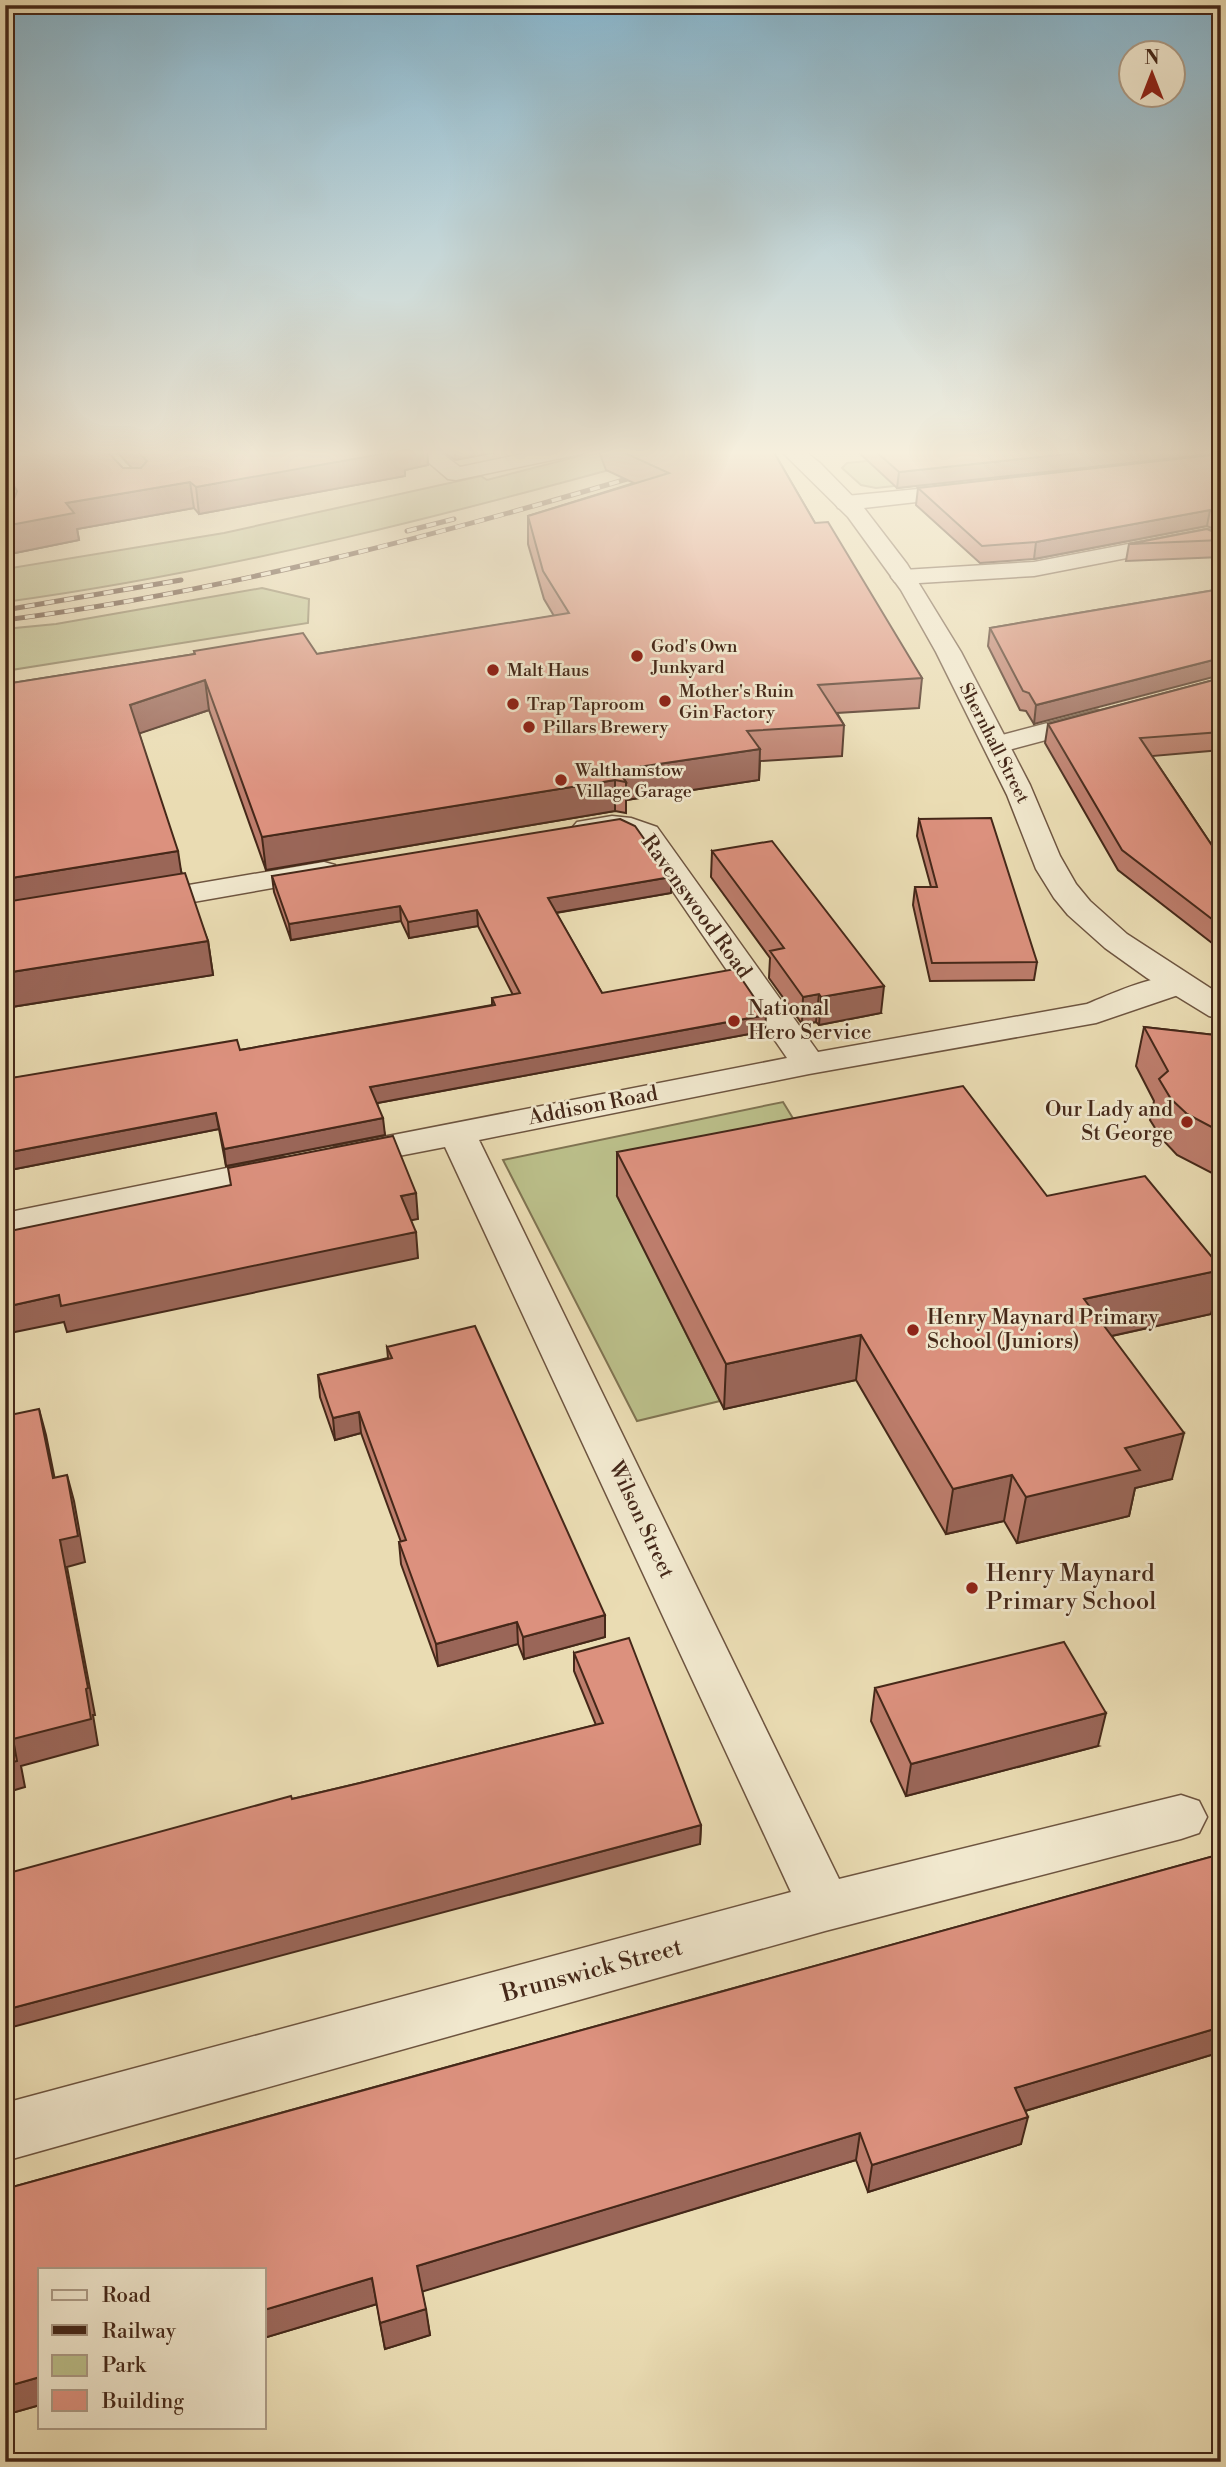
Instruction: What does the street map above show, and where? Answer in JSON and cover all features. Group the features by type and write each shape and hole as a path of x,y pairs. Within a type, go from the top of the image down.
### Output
{"street":[{"name":"Shernhall Street","path":"894,564 943,641 1023,798 1051,869 1065,891 1088,917 1178,984 1221,1009"},
{"path":"903,577 1063,564"},
{"path":"997,746 1120,712"},
{"name":"Ravenswood Road","path":"561,832 615,823 626,824 647,834 810,1064"},
{"path":"114,906 358,866"},
{"name":"Addison Road","path":"5,1225 810,1064 1096,1013 1125,1000 1178,984"},
{"name":"Wilson Street","path":"457,1133 825,1907"},
{"name":"Brunswick Street","path":"5,2132 825,1907 1181,1817"}],"green space":[{"path":"35,564 223,564 5,602 5,569"},
{"path":"262,588 309,599 308,623 5,671 5,629 56,624"},
{"path":"783,1102 816,1156 617,1196 720,1401 637,1421 503,1160"}],"building":[{"path":"541,564 853,564 922,678 818,685 844,725 747,731 760,749 618,770 626,782 615,780 262,837 205,680 130,705 178,851 5,879 5,684 195,654 194,651 303,633 317,654 569,613"},
{"path":"1221,589 1221,658 1036,705 1029,693 1023,691 990,628"},
{"path":"1221,678 1221,732 1140,738 1221,859 1221,926 1122,850 1048,724"},
{"path":"991,818 1037,962 932,963 915,887 937,887 919,819"},
{"path":"620,819 635,826 671,877 548,898 602,993 735,969 766,1015 370,1087 383,1118 224,1149 216,1113 5,1153 5,1079 237,1040 240,1050 495,1005 492,998 520,993 477,910 408,922 400,906 289,924 272,876"},
{"path":"772,841 884,986 821,997 819,994 803,997 770,951 784,948 712,851"},
{"path":"185,873 208,941 5,973 5,902"},
{"path":"1144,1027 1215,1035 1221,1031 1221,1132 1187,1114 1171,1099 1159,1079 1168,1071"},
{"name":"Henry Maynard Primary School (Juniors)","path":"963,1086 1047,1196 1145,1176 1221,1268 1084,1299 1184,1433 1125,1448 1140,1470 1026,1497 1012,1475 953,1489 861,1335 726,1364 617,1152"},
{"path":"393,1136 416,1193 401,1196 416,1232 61,1306 59,1295 5,1307 5,1232 231,1185 228,1168"},
{"path":"475,1326 605,1615 523,1637 517,1622 436,1644 399,1542 406,1540 359,1412 333,1418 318,1375 392,1358 387,1347"},
{"path":"39,1409 53,1478 67,1475 78,1536 60,1540 88,1688 91,1719 13,1739 17,1761 5,1764 5,1416"},
{"path":"629,1638 701,1825 5,2010 5,1874 291,1796 292,1799 603,1723 574,1653"},
{"path":"1064,1642 1106,1713 911,1764 875,1688"},
{"path":"1221,1854 1221,2027 1015,2088 1028,2117 872,2165 860,2133 417,2266 426,2309 380,2323 372,2278 266,2309 266,2268 38,2268 38,2378 5,2387 5,2189"}],"railway":[{"path":"5,620 167,594 309,564"},
{"path":"5,610 181,580"}],"place":[{"name":"God's Own Junkyard","path":"637,656"},
{"name":"Malt Haus","path":"493,670"},
{"name":"Mother's Ruin Gin Factory","path":"665,701"},
{"name":"Trap Taproom","path":"513,704"},
{"name":"Pillars Brewery","path":"529,727"},
{"name":"Walthamstow Village Garage","path":"561,780"},
{"name":"National Hero Service","path":"734,1021"},
{"name":"Our Lady and St George","path":"1187,1122"},
{"name":"Henry Maynard Primary School (Juniors)","path":"913,1330"},
{"name":"Henry Maynard Primary School","path":"972,1588"}]}
